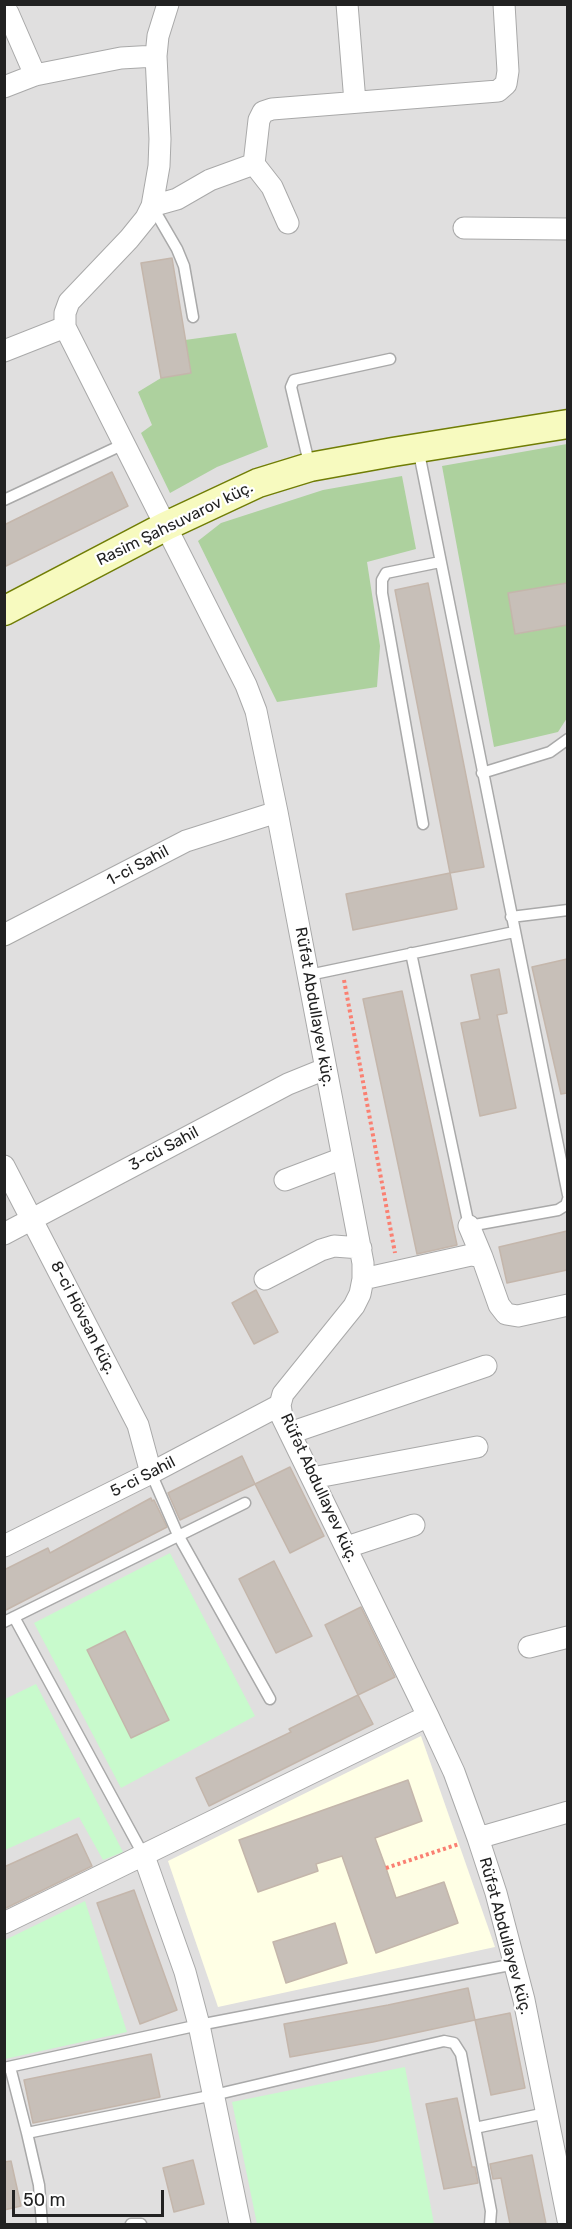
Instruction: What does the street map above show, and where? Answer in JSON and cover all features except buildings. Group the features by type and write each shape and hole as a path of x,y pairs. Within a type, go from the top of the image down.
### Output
{"street":[{"path":"4,351 65,327 65,313 69,302 129,239 146,218 152,206 159,166 160,139 156,56 158,36 168,4"},
{"path":"347,4 355,102"},
{"path":"288,223 272,187 254,164 259,120 263,112 272,109 498,91 506,84 508,71 504,4"},
{"path":"4,11 8,13 35,75"},
{"path":"4,87 35,75 121,58 156,56"},
{"path":"152,206 177,199 210,180 254,164"},
{"path":"464,228 567,229"},
{"name":"Rüfət Abdullayev küç.","path":"65,327 246,685 255,711 278,812 361,1248 363,1279 360,1294 354,1306 283,1394 280,1405 282,1416 428,1716 454,1772 478,1838 515,1964 567,2220"},
{"name":"Rasim Şahsuvarov küç.","path":"4,611 166,526 258,483 310,467 567,424"},
{"name":"1-ci Sahil","path":"4,935 186,841 278,812"},
{"name":"3-cü Sahil","path":"4,1234 288,1084 326,1069"},
{"path":"285,1180 343,1158"},
{"name":"8-ci Hövsan küç.","path":"4,1166 138,1425 151,1473"},
{"path":"469,1226 499,1305 506,1314 518,1316 567,1305"},
{"path":"265,1279 321,1250 334,1246 361,1248"},
{"path":"363,1279 471,1255 482,1257"},
{"path":"290,1433 486,1366"},
{"name":"5-ci Sahil","path":"4,1546 151,1473 280,1405"},
{"path":"312,1478 477,1447"},
{"path":"346,1547 414,1524"},
{"path":"529,1647 567,1638"},
{"path":"4,1923 428,1716"},
{"path":"478,1838 567,1812"},
{"path":"144,1856 185,1972 199,2025 240,2224"}],"lane":[{"path":"152,206 180,257 193,317"},
{"path":"310,467 291,387 294,380 390,359"},
{"path":"4,500 124,444"},
{"path":"411,952 469,1226 558,1210 566,1205 567,1197 418,448"},
{"path":"423,824 382,594 382,580 386,573 441,562"},
{"path":"482,773 550,752 567,739"},
{"path":"511,917 567,910"},
{"path":"309,975 514,932"},
{"path":"151,1473 178,1535 270,1699"},
{"path":"144,1856 9,1619 245,1503"},
{"path":"42,2224 39,2186 27,2133 7,2068 199,2025 515,1964"},
{"path":"27,2133 214,2095 444,2041 454,2043 461,2054 491,2211 490,2224"},
{"path":"475,2128 546,2113"},
{"path":"131,2224 141,2224"}],"path":[{"path":"342,968 399,1271"},
{"path":"386,1868 478,1838"}],"shaded area":[{"path":"5,5 567,5 567,2224 5,2224"},
{"path":"421,1736 495,1947 218,2007 168,1861"}],"green space":[{"path":"236,333 268,447 217,467 170,493 141,433 152,425 138,392 161,378 191,373 185,340"},
{"path":"567,444 567,583 508,593 516,634 567,625 567,718 558,732 494,747 442,466"},
{"path":"402,476 416,549 367,562 380,646 377,687 277,702 198,541 221,523 323,490"},
{"path":"170,1553 255,1716 121,1788 34,1623"},
{"path":"36,1684 123,1852 103,1860 79,1817 5,1850 5,1699"},
{"path":"85,1901 127,2032 5,2059 5,1940"},
{"path":"405,2067 434,2224 257,2224 232,2102"}]}
